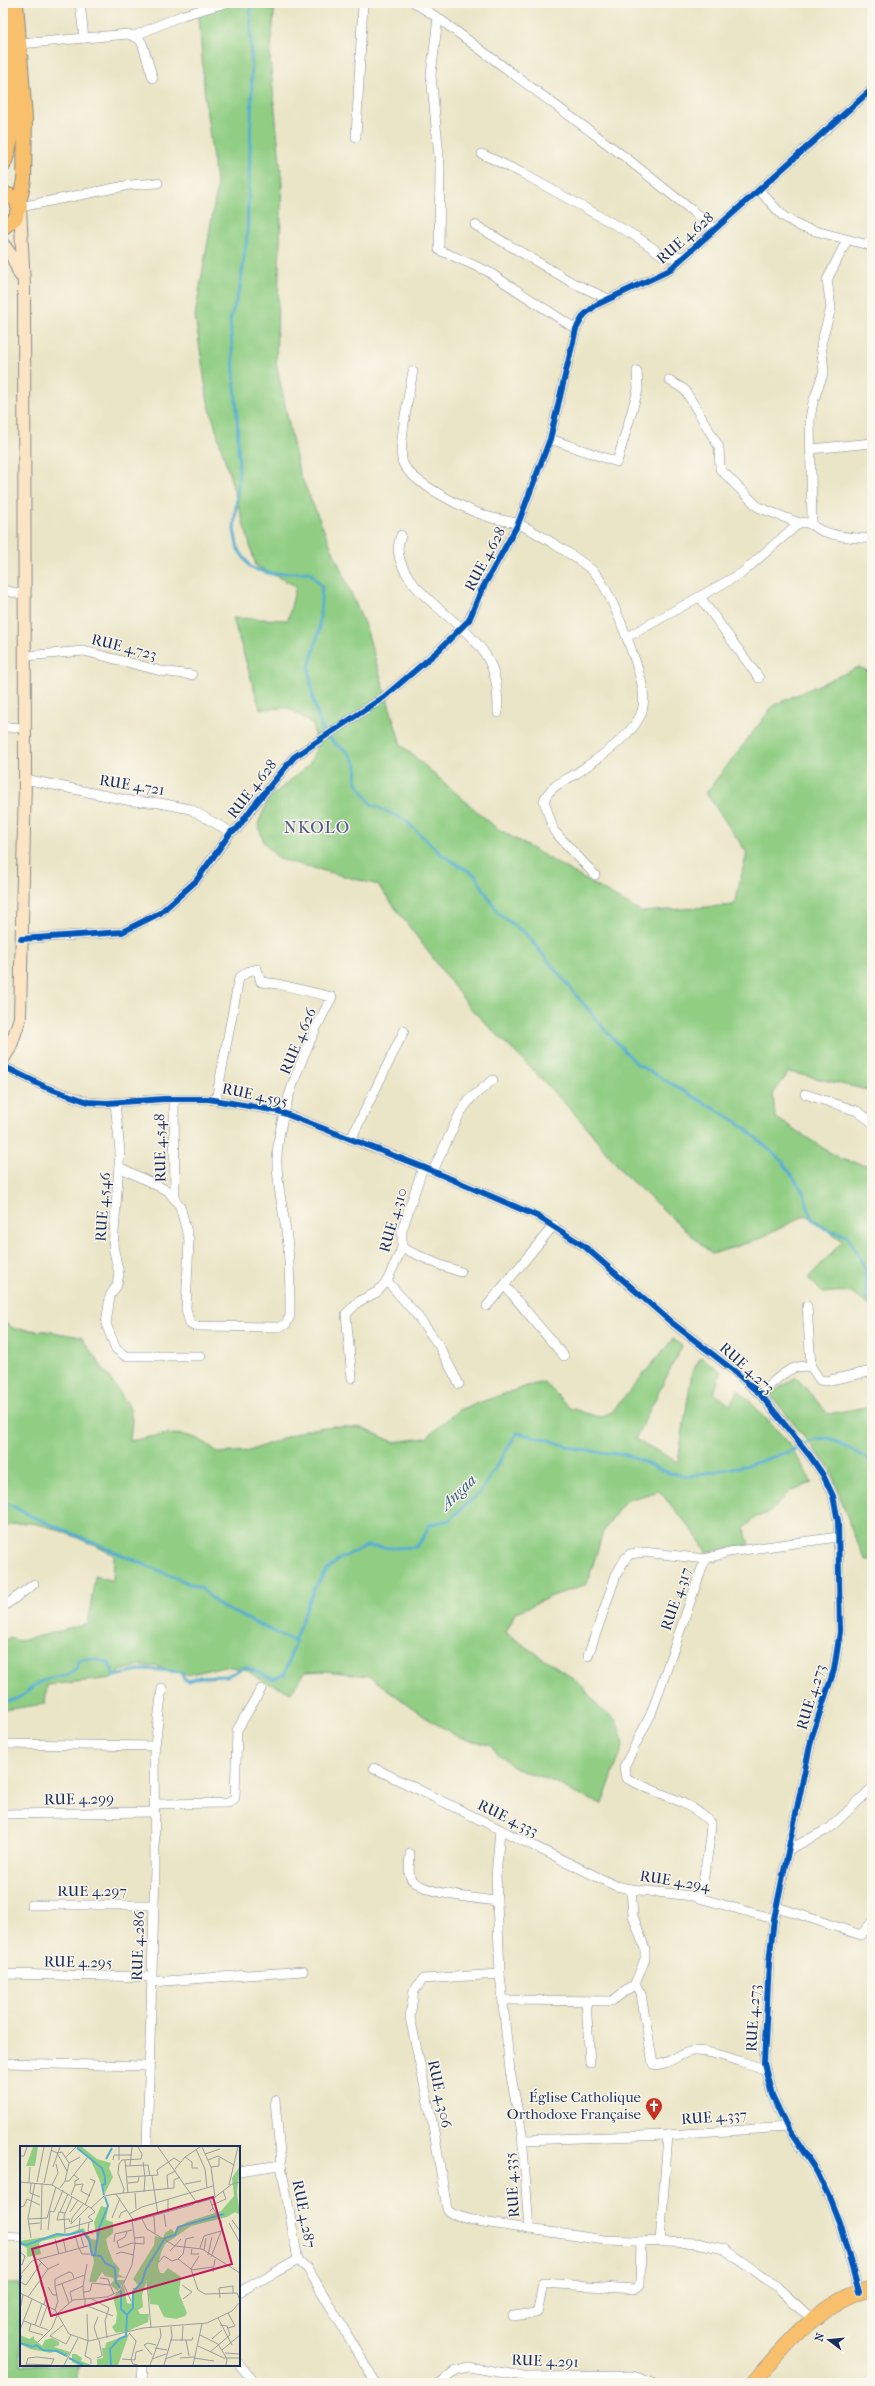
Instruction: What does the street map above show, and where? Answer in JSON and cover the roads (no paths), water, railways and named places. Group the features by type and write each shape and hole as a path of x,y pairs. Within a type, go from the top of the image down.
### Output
{"highway":[{"path":"753,2383 813,2320 868,2292"}],"main road":[{"path":"3,166 10,146 14,118 12,71 4,3"},
{"path":"3,1059 10,1048 20,1018 25,779 24,286 20,207 24,180 26,136 16,3"},
{"path":"3,193 13,197 20,207"},
{"path":"3,228 16,217 20,207"},
{"path":"3,244 12,256 24,286"}],"street":[{"path":"80,3 84,38"},
{"path":"134,36 183,16 226,3"},
{"path":"356,137 363,3"},
{"path":"415,3 438,18 619,152 715,229"},
{"path":"438,18 431,75 440,166 439,250 494,275 576,329"},
{"path":"20,44 128,34 134,36 142,43 153,78"},
{"name":"RUE 4.628","path":"21,939 122,932 160,913 196,881 231,832 237,829 252,808 294,757 336,731 384,697 438,651 469,620 481,591 518,524 550,439 576,329 584,315 596,305 645,284 668,271 872,89"},
{"path":"482,154 520,172 637,237 665,257 685,256"},
{"path":"20,207 130,185 158,183"},
{"path":"759,190 783,216 801,227 872,246"},
{"path":"475,225 573,283 609,299"},
{"path":"812,523 810,419 813,402 824,370 822,344 831,308 827,280 847,240"},
{"path":"413,370 401,457 408,471 453,501 487,517 518,524 586,565 595,573 627,637 636,663 643,693 643,708 637,723 612,747 586,767 553,787 544,801 554,831 595,875"},
{"path":"550,439 617,462 638,390 637,371"},
{"path":"669,380 685,390 719,447 720,469 758,507 799,523 812,523 821,530 861,539 872,538"},
{"path":"811,449 872,443"},
{"path":"627,637 742,573 799,523"},
{"path":"401,535 398,550 407,574 434,605 462,627 485,654 498,686 498,713"},
{"path":"3,590 25,595"},
{"path":"700,597 759,678"},
{"name":"RUE 4.723","path":"25,656 84,651 161,671 192,675"},
{"path":"3,727 25,728"},
{"name":"RUE 4.721","path":"25,779 130,801 160,803 190,809 231,832"},
{"name":"RUE 4.626","path":"175,1198 180,1206 189,1240 186,1303 188,1320 190,1324 194,1326 279,1327 286,1324 290,1316 288,1248 277,1159 284,1114 315,1030 332,997 278,984 261,982 257,969 249,971 239,978 216,1100"},
{"path":"351,1139 404,1031"},
{"name":"RUE 4.595","path":"3,1066 45,1088 70,1097 98,1103 174,1099 216,1100 249,1105 284,1114 433,1171 537,1216"},
{"path":"433,1171 460,1113 471,1098 493,1080"},
{"path":"805,1094 857,1111 872,1122"},
{"name":"RUE 4.548","path":"174,1099 175,1198"},
{"name":"RUE 4.546","path":"115,1103 119,1135 119,1167 113,1246 119,1274 117,1285 110,1296 106,1310 106,1324 120,1354 131,1356 201,1356"},
{"path":"119,1167 168,1191 175,1198"},
{"name":"RUE 4.310","path":"352,1378 346,1314 358,1302 377,1292 387,1281 402,1248 402,1230 423,1167"},
{"name":"RUE 4.273","path":"537,1216 554,1225 584,1246 671,1322 733,1370 760,1394 787,1425 823,1475 833,1496 838,1537 840,1618 838,1645 834,1670 812,1736 774,1919 769,1962 765,2069 772,2095 787,2127 817,2172 829,2197 868,2292"},
{"path":"487,1306 554,1225"},
{"path":"402,1248 440,1265 461,1272"},
{"path":"387,1281 416,1314 438,1344 459,1384"},
{"path":"505,1286 564,1356"},
{"path":"807,1306 811,1367 820,1380 826,1381 872,1372"},
{"path":"760,1394 790,1370 811,1367"},
{"name":"RUE 4.317","path":"700,1898 705,1864 710,1846 711,1823 702,1813 688,1805 632,1782 626,1778 623,1773 628,1756 650,1714 705,1559 749,1549 838,1537"},
{"path":"588,1656 616,1575 625,1559 630,1554 644,1552 705,1559"},
{"path":"3,1606 34,1584"},
{"name":"RUE 4.286","path":"147,2146 148,2066 154,1905 154,1746 162,1688"},
{"name":"RUE 4.299","path":"3,1814 155,1808 228,1803 235,1798 237,1730 261,1689"},
{"path":"3,1744 154,1746"},
{"name":"RUE 4.333","path":"374,1768 616,1886 630,1889"},
{"path":"788,1850 830,1828 872,1788"},
{"name":"RUE 4.335","path":"500,1830 496,1876 500,1974 510,2071 522,2140 529,2229 604,2240 697,2243 724,2249 776,2286 813,2320"},
{"path":"410,1854 410,1876 415,1883 466,1898 496,1901"},
{"name":"RUE 4.294","path":"635,1984 645,1958 645,1949 633,1916 630,1889 672,1892 700,1898 774,1919"},
{"name":"RUE 4.297","path":"31,1905 154,1905"},
{"path":"777,1907 861,1935 872,1922"},
{"name":"RUE 4.295","path":"3,1974 152,1979 303,1971"},
{"name":"RUE 4.306","path":"500,1974 423,1979 414,1991 410,2017 447,2209 453,2215 464,2218 529,2229"},
{"path":"503,2000 612,2001 635,1984 641,1994 653,2064 659,2064 696,2051 765,2069"},
{"path":"586,2001 590,2063"},
{"path":"3,2063 148,2066"},
{"name":"RUE 4.287","path":"275,2100 281,2165 298,2260 308,2269 376,2383"},
{"name":"RUE 4.337","path":"522,2140 668,2135 787,2127"},
{"path":"660,2242 668,2135"},
{"path":"240,2171 281,2165"},
{"path":"3,2236 20,2237"},
{"path":"513,2316 536,2313 538,2310 543,2283 634,2289 640,2285 641,2279 641,2241"},
{"path":"240,2291 298,2260"},
{"path":"240,2365 255,2383"},
{"path":"142,2383 143,2366"},
{"name":"RUE 4.291","path":"440,2383 456,2370 468,2367 530,2377 634,2376 653,2383"}],"waterway":[{"path":"250,3 252,90 247,237 240,288 230,320 237,411 239,474 234,530 238,549 251,568 272,574 310,572 322,587 319,631 309,667 313,699 321,727 335,744 347,751 357,765 356,781 371,804 405,820 442,855 475,875 498,913 526,934 605,1030 637,1064 739,1123 782,1161 804,1193 811,1218 826,1229 846,1235 850,1240 865,1268 866,1297 872,1304"},
{"name":"Angaa","path":"3,1701 16,1699 35,1685 47,1679 74,1671 77,1668 78,1660 87,1658 108,1662 115,1676 149,1669 181,1672 184,1679 189,1681 200,1677 227,1676 245,1667 273,1679 285,1674 297,1633 314,1589 325,1572 339,1559 366,1546 393,1548 416,1547 424,1537 429,1525 449,1520 481,1491 517,1433 545,1439 580,1450 627,1455 669,1473 689,1476 749,1465 788,1452 816,1439 829,1438 872,1461"},
{"path":"3,1501 31,1516 202,1589 220,1606 296,1642"}],"place":[{"name":"Église Catholique Orthodoxe Française","path":"654,2121"}],"district":[{"name":"NKOLO","path":"317,827"}]}
